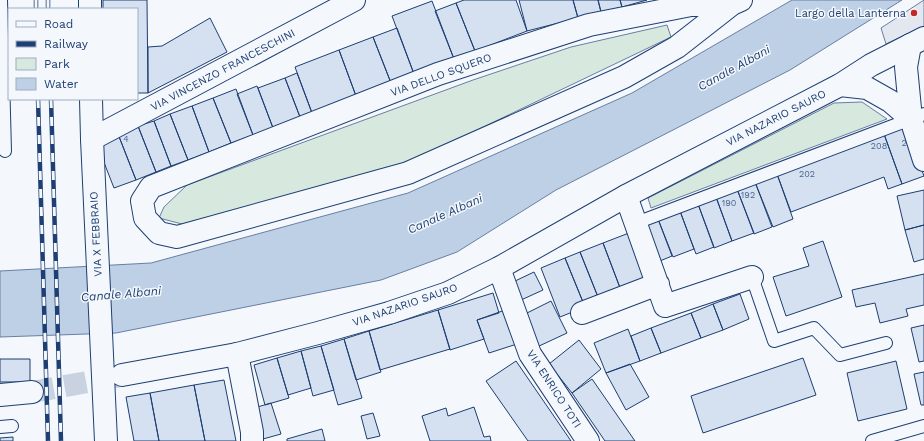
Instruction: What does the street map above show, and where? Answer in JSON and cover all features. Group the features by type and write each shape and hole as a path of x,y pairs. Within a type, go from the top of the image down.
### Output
{"street":[{"name":"VIA VINCENZO FRANCESCHINI","path":"92,139 350,1"},
{"name":"VIA DELLO SQUERO","path":"737,2 677,47 624,78 402,176 177,237 159,233 145,218 142,201 151,187 438,74 589,25 691,5 737,2"},
{"name":"VIA NAZARIO SAURO","path":"122,376 237,354 389,313 448,293 499,268 626,196 840,85 872,65 917,42"},
{"path":"917,42 906,67 917,117 924,160"},
{"path":"840,85 867,88 917,117"},
{"name":"VIA X FEBBRAIO","path":"91,100 106,441"},
{"path":"626,196 666,306 752,276"},
{"name":"VIA ENRICO TOTI","path":"499,268 530,354 588,441"},
{"path":"582,313 658,284"},
{"path":"237,354 252,432 252,441"},
{"path":"0,395 32,392"}],"lane":[{"path":"1,0 5,151"},
{"path":"636,223 917,117"},
{"path":"752,276 774,341 814,328 840,355 886,343"},
{"path":"0,426 12,426"},
{"path":"872,441 924,426"}],"green space":[{"path":"667,25 671,37 398,168 182,224 159,218 164,207 187,185 473,80 571,47"},
{"path":"862,102 887,119 651,208 648,198 834,103"}],"shaded area":[{"name":"Largo della Lanterna","path":"924,0 924,26 886,44 881,28"}],"water":[{"name":"Canale Albani","path":"792,0 902,0 790,70 556,190 457,252 381,280 116,333 0,337 0,271 151,263 408,193 632,93"}],"building":[{"path":"103,0 147,0 148,93 138,93 138,8 103,8"},
{"path":"464,0 516,0 527,31 475,51 456,3"},
{"path":"519,0 573,0 578,18 527,31"},
{"path":"573,0 598,0 601,12 578,18"},
{"path":"598,0 620,0 622,7 601,12"},
{"path":"620,0 647,0 622,7"},
{"path":"432,1 454,59 414,74 392,16"},
{"path":"456,3 475,51 454,59 435,11"},
{"path":"210,18 227,52 148,93 148,47 162,46"},
{"path":"397,28 414,74 391,83 373,37"},
{"path":"373,37 391,83 356,96 339,50"},
{"path":"339,50 356,96 312,113 295,67"},
{"path":"297,73 312,113 300,117 285,78"},
{"path":"285,78 300,117 273,128 258,88"},
{"path":"257,86 273,128 253,135 237,94"},
{"path":"236,89 253,135 231,143 213,98"},
{"path":"213,98 231,143 209,152 192,106"},
{"path":"192,106 209,152 188,160 170,114"},
{"path":"170,114 188,160 171,166 154,121"},
{"path":"154,121 171,166 156,172 138,126"},
{"path":"138,126 156,172 136,180 118,134"},
{"path":"905,126 924,176 902,184 884,134"},
{"path":"118,134 136,180 114,188 96,142"},
{"path":"884,134 902,184 888,189 884,177 791,212 777,174"},
{"path":"777,174 793,219 773,227 755,182"},
{"path":"755,182 772,227 754,234 737,189"},
{"path":"737,189 754,233 732,241 716,197"},
{"path":"924,190 924,225 905,230 897,196"},
{"path":"716,197 732,241 714,248 698,204"},
{"path":"698,204 714,247 696,254 680,211"},
{"path":"680,211 694,249 673,257 658,219"},
{"path":"658,219 672,256 655,263 641,225"},
{"path":"924,225 924,259 914,262 905,230"},
{"path":"629,233 648,282 622,293 603,243"},
{"path":"823,241 842,297 786,316 773,277 809,266 803,248"},
{"path":"603,243 622,293 600,302 580,252"},
{"path":"580,252 600,302 585,307 565,258"},
{"path":"565,258 585,307 560,317 541,268"},
{"path":"534,272 543,290 521,300 513,282"},
{"path":"924,274 924,305 906,309 908,316 880,323 875,303 856,307 852,290"},
{"path":"493,293 499,313 477,320 484,339 450,350 438,310"},
{"path":"740,294 749,319 723,330 713,304"},
{"path":"551,301 567,333 537,347 521,316"},
{"path":"713,304 723,330 701,338 691,313"},
{"path":"438,310 450,349 380,370 369,331"},
{"path":"505,310 517,344 489,353 477,320"},
{"path":"691,313 701,338 661,353 651,328"},
{"path":"924,325 924,361 919,362 911,328"},
{"path":"651,328 661,353 640,361 631,336"},
{"path":"628,329 640,361 606,373 594,343"},
{"path":"369,331 381,372 356,380 344,339"},
{"path":"344,339 362,398 338,405 321,346"},
{"path":"579,340 601,369 572,393 549,364"},
{"path":"321,346 334,390 313,396 301,351"},
{"path":"301,351 311,388 288,395 277,358"},
{"path":"277,358 289,398 265,405 254,365"},
{"path":"803,358 816,395 703,433 691,396"},
{"path":"0,359 30,359 30,382 0,382"},
{"path":"516,361 571,441 528,441 486,381"},
{"path":"896,361 907,409 858,421 847,373"},
{"path":"630,364 649,397 626,410 606,373"},
{"path":"924,372 924,405 921,405 914,374"},
{"path":"592,379 635,441 605,441 572,393"},
{"path":"224,380 236,441 205,441 194,385"},
{"path":"194,385 205,441 159,441 150,393"},
{"path":"150,393 159,441 134,441 126,397"},
{"path":"271,403 281,434 263,439 254,408"},
{"path":"474,407 484,437 490,436 491,441 430,441 422,416 446,408 448,416"},
{"path":"373,413 380,436 367,439 361,416"},
{"path":"322,429 325,441 287,441 287,439"},
{"path":"13,437 13,441 0,441 0,438"}],"tunnel":[{"path":"32,392 121,376"}],"railway":[{"path":"36,0 36,8"},
{"path":"48,0 48,8"},
{"path":"38,100 48,441"},
{"path":"51,100 61,441"}],"place":[{"name":"Largo della Lanterna","path":"914,13"}]}
